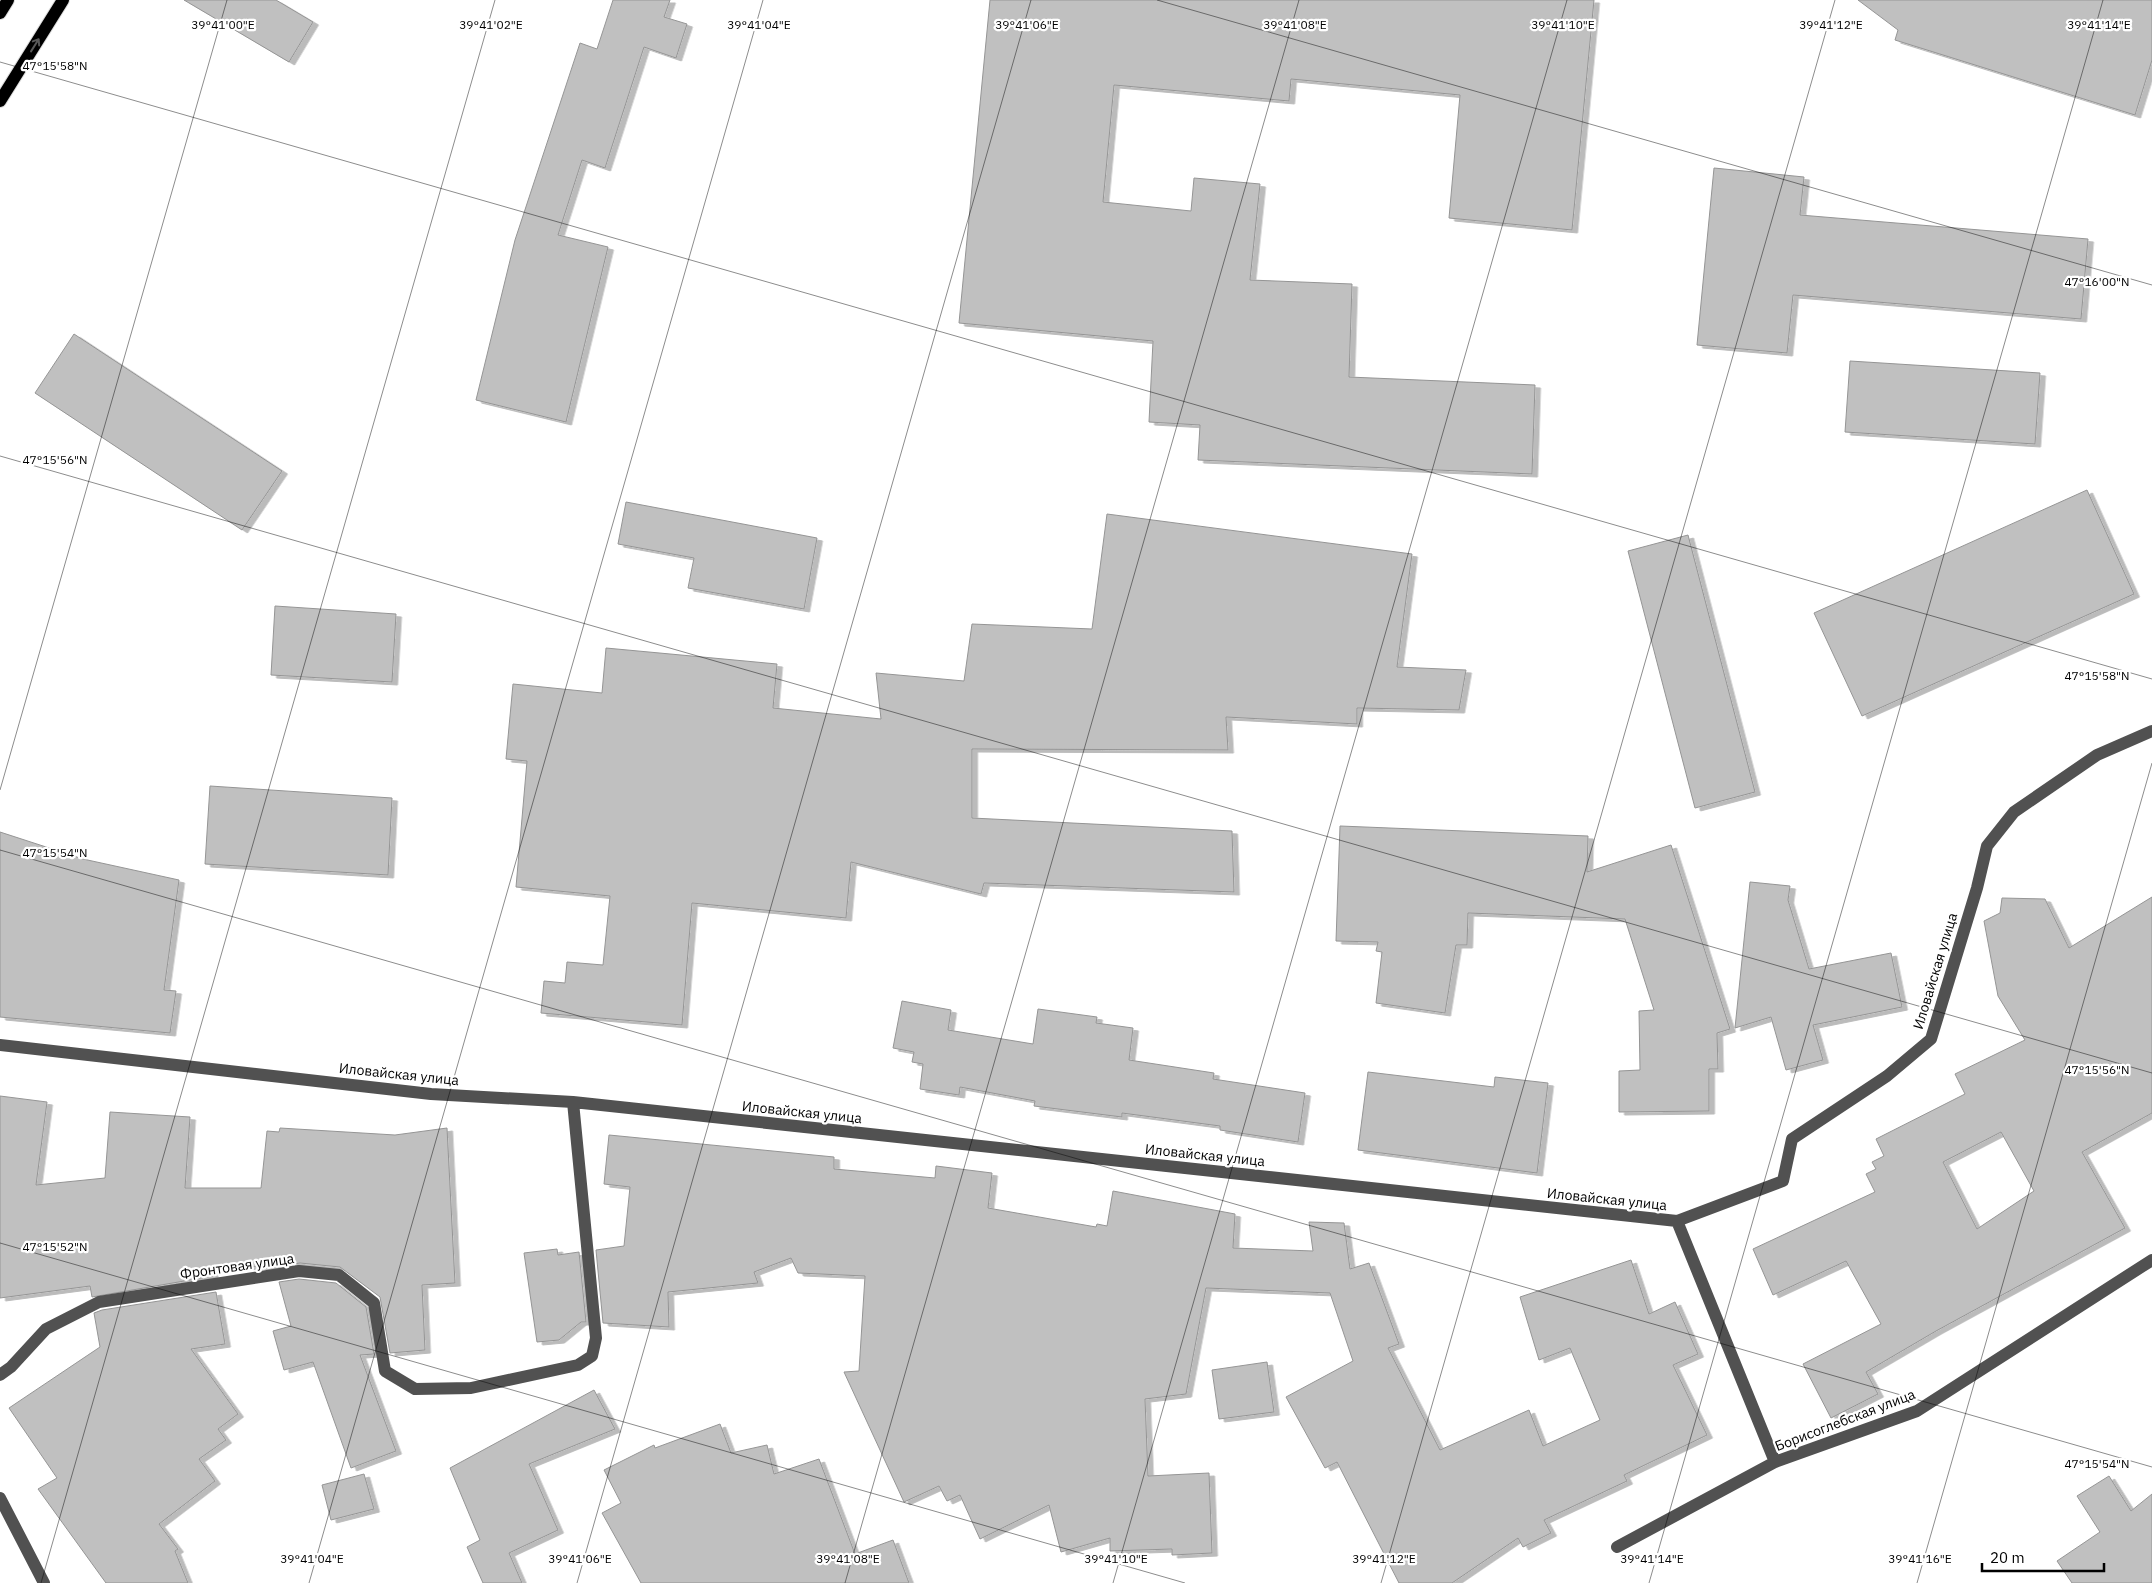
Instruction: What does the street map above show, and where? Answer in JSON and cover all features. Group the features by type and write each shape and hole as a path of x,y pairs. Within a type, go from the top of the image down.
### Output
{"main road":[{"path":"0,13 8,0"},
{"path":"0,101 63,0"}],"street":[{"name":"Иловайская улица","path":"0,1045 431,1094 573,1102 1677,1221 1783,1181 1792,1139 1887,1076 1931,1039 1977,888 1987,846 2014,812 2098,755 2152,731"},
{"name":"Фронтовая улица","path":"0,1375 11,1367 46,1329 99,1302 299,1271 339,1275 374,1303 385,1371 415,1389 472,1388 578,1364 592,1356 596,1338 573,1102"},
{"path":"1677,1221 1775,1462"},
{"name":"Борисоглебская улица","path":"1617,1547 1775,1462 1917,1411 2152,1260"},
{"path":"0,1498 44,1583"}],"building":[{"path":"184,0 276,0 313,22 289,62"},
{"path":"613,0 670,0 664,17 687,24 676,58 644,47 605,168 582,160 558,235 608,247 566,422 476,400 515,240 580,43 597,49"},
{"path":"990,0 1594,0 1572,230 1449,218 1460,95 1291,79 1289,101 1114,85 1103,202 1191,211 1194,178 1260,184 1250,280 1352,284 1349,377 1535,385 1532,474 1198,460 1200,425 1149,422 1153,341 959,323"},
{"path":"1858,0 2152,0 2152,60 2135,115 1895,40 1898,30"},
{"path":"1714,168 1804,177 1800,215 2088,239 2081,319 1793,295 1787,353 1697,345"},
{"path":"74,334 282,471 242,530 35,393"},
{"path":"1850,361 2040,373 2035,444 1845,432"},
{"path":"2087,490 2134,594 1862,716 1814,613"},
{"path":"626,502 817,538 804,609 688,588 694,558 618,544"},
{"path":"1107,514 1412,554 1397,667 1466,670 1459,710 1357,708 1357,724 1226,717 1228,750 972,749 972,818 1232,831 1234,892 984,883 981,894 851,862 846,918 692,903 682,1025 541,1013 544,981 565,983 567,962 603,965 610,896 516,887 527,761 506,759 513,684 602,693 606,648 777,664 773,708 881,719 876,673 964,681 972,624 1092,629"},
{"path":"1688,535 1755,792 1695,808 1628,551"},
{"path":"275,606 396,614 392,682 271,675"},
{"path":"210,786 392,798 388,875 205,864"},
{"path":"1340,826 1588,836 1587,872 1671,845 1730,1029 1717,1033 1718,1069 1709,1069 1709,1111 1619,1112 1619,1071 1640,1070 1639,1011 1654,1010 1625,919 1468,913 1467,945 1456,945 1445,1013 1376,1003 1382,952 1376,951 1378,942 1336,941"},
{"path":"0,832 83,859 179,880 164,990 176,991 170,1033 0,1017"},
{"path":"1750,882 1790,886 1788,900 1809,969 1891,953 1902,1007 1813,1025 1823,1060 1786,1070 1771,1017 1735,1028"},
{"path":"2152,897 2152,1113 2082,1152 2125,1228 1936,1331 1866,1372 1878,1394 1831,1418 1803,1364 1881,1324 1846,1261 1773,1295 1753,1249 1875,1192 1866,1174 1876,1169 1872,1162 1884,1156 1876,1139 1965,1094 1955,1074 2025,1040 1998,996 1984,921 2000,913 2002,898 2045,899 2069,948","holes":["2001,1132 2034,1191 1977,1229 1943,1162"]},
{"path":"902,1001 951,1010 948,1030 1033,1044 1038,1009 1097,1017 1096,1023 1133,1028 1129,1060 1214,1073 1213,1079 1305,1093 1298,1142 1220,1130 1220,1126 1122,1113 1122,1117 1034,1106 1035,1101 960,1087 959,1095 920,1089 923,1064 912,1062 914,1052 893,1048"},
{"path":"1368,1072 1494,1087 1495,1077 1548,1083 1537,1173 1358,1150"},
{"path":"0,1096 47,1102 36,1185 105,1178 110,1112 190,1117 185,1188 261,1188 267,1131 279,1132 280,1128 395,1135 447,1128 455,1283 422,1285 425,1350 390,1353 380,1297 340,1267 300,1263 275,1267 211,1266 213,1276 92,1297 90,1286 0,1298"},
{"path":"609,1135 834,1157 834,1169 935,1178 936,1166 992,1173 988,1208 1096,1227 1097,1224 1107,1226 1113,1191 1235,1214 1233,1248 1313,1251 1309,1222 1344,1223 1350,1269 1369,1263 1399,1344 1388,1348 1440,1450 1529,1410 1543,1446 1600,1420 1570,1348 1539,1360 1520,1297 1631,1260 1649,1314 1675,1302 1698,1354 1673,1365 1707,1435 1624,1475 1627,1481 1544,1520 1551,1533 1523,1547 1518,1538 1452,1583 1399,1583 1337,1462 1325,1468 1286,1397 1353,1361 1330,1293 1206,1288 1186,1394 1145,1399 1148,1476 1209,1473 1212,1553 1172,1555 1172,1549 1110,1551 1110,1538 1061,1552 1049,1505 980,1539 960,1495 947,1501 939,1486 904,1502 844,1372 859,1371 865,1276 798,1273 791,1258 754,1272 758,1283 668,1292 669,1327 603,1323 596,1250 624,1246 630,1187 604,1184"},
{"path":"557,1249 558,1255 579,1252 586,1322 581,1322 559,1340 537,1342 524,1253"},
{"path":"299,1279 336,1283 366,1307 374,1354 360,1355 396,1451 351,1468 313,1362 284,1370 273,1331 291,1326 279,1282"},
{"path":"216,1292 225,1344 191,1349 238,1414 218,1429 226,1440 199,1459 215,1481 159,1524 178,1549 175,1551 188,1583 106,1583 38,1489 57,1478 9,1408 100,1347 94,1313 102,1310"},
{"path":"1267,1362 1274,1412 1219,1419 1212,1370"},
{"path":"594,1390 615,1429 529,1464 558,1530 509,1553 522,1583 483,1583 467,1547 480,1540 450,1468"},
{"path":"720,1424 731,1453 767,1445 774,1474 819,1459 855,1554 893,1540 909,1583 641,1583 602,1513 621,1503 604,1470 654,1445 655,1448"},
{"path":"364,1474 374,1509 331,1520 322,1485"},
{"path":"2109,1476 2131,1511 2152,1494 2152,1583 2072,1583 2057,1561 2100,1532 2077,1496"}]}
